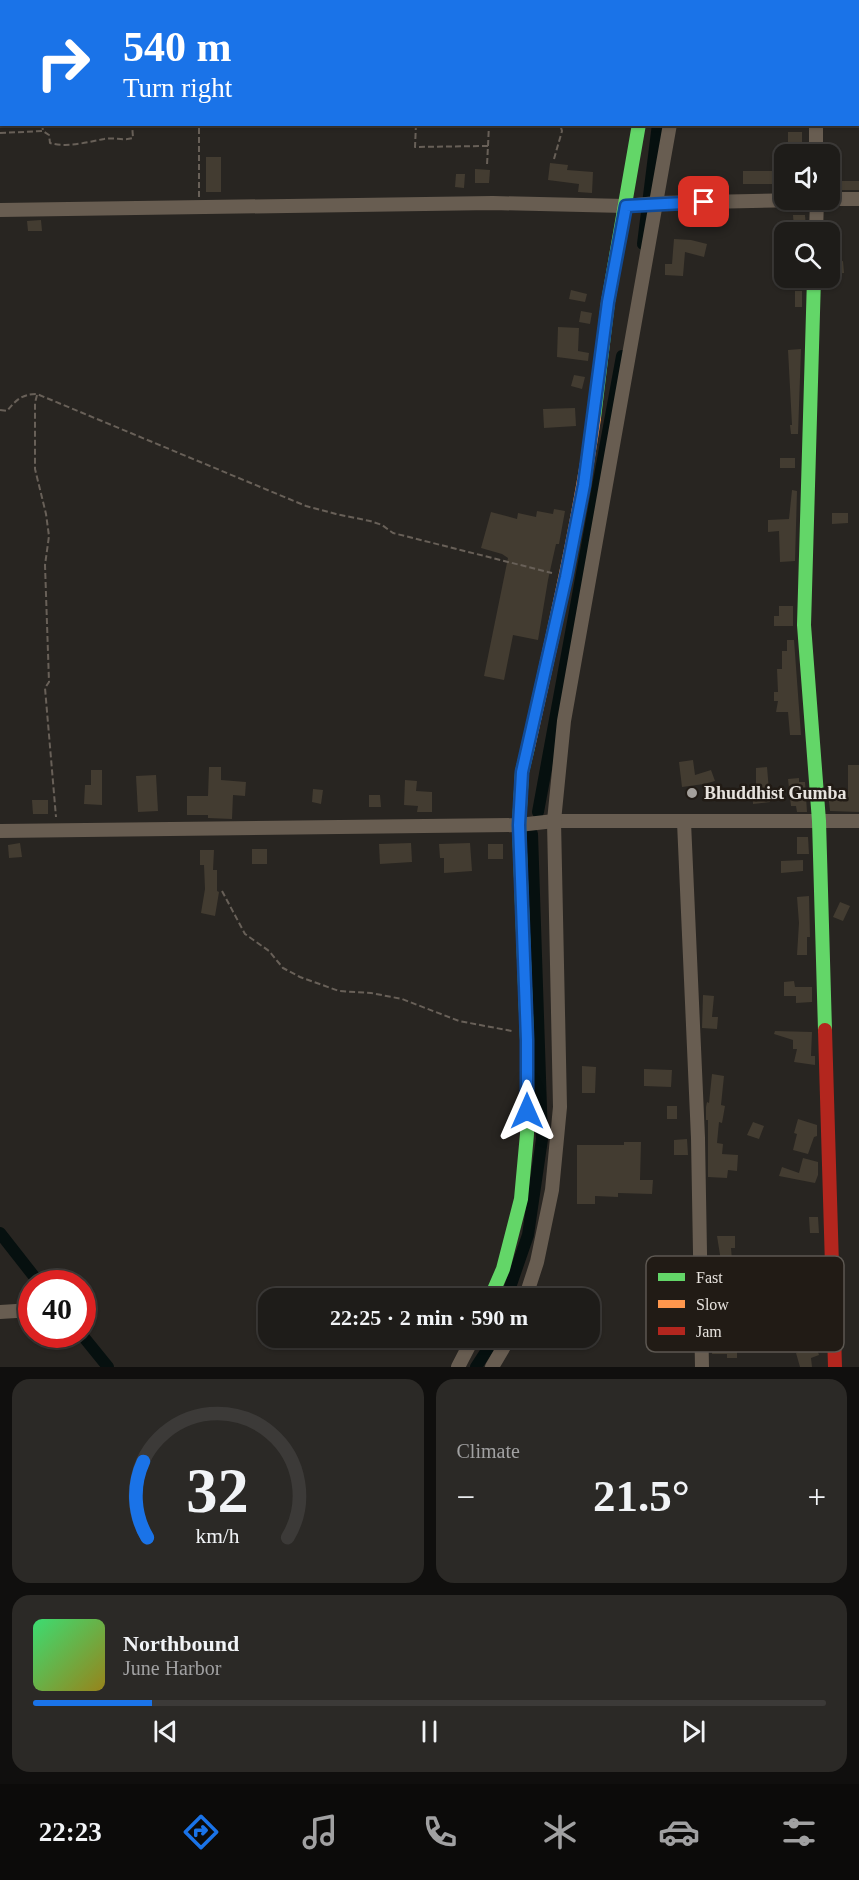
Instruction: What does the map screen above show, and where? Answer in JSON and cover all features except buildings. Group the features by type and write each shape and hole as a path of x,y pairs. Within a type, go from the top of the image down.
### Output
{"street":[{"path":"495,1288 503,1269 521,1199 527,1134 527,1040 519,825 522,772 566,577 584,485 608,302 629,205 639,126"},
{"path":"529,1288 537,1262 552,1190 560,1107 554,821 564,721 670,126"},
{"path":"816,126 816,144"},
{"path":"840,199 859,199"},
{"path":"0,210 493,203 629,205 774,201"},
{"path":"814,288 804,626 819,821 832,1256"},
{"path":"0,831 519,825 554,821 859,821"},
{"path":"684,822 698,1138 700,1256"},
{"path":"0,1312 18,1311"},
{"path":"458,1367 468,1348"},
{"path":"492,1367 503,1348"},
{"path":"702,1352 702,1367"},
{"path":"835,1352 835,1367"}],"path":[{"path":"42,126 43,131"},
{"path":"0,133 43,131 50,135 50,143 84,144 105,139 133,138 132,126"},
{"path":"199,126 199,207"},
{"path":"416,126 415,147 488,146"},
{"path":"487,165 489,126"},
{"path":"554,159 562,131 561,126"},
{"path":"0,410 7,411 16,400 27,394 37,394 306,506 370,521 382,525 393,533 566,577"},
{"path":"37,394 34,403 35,469 49,536 45,565 49,682 45,688 57,829"},
{"path":"222,891 245,934 269,951 283,968 300,977 339,991 371,993 402,999 459,1021 515,1031 527,1040"}],"waterway":[{"path":"643,244 658,126"},
{"path":"538,812 622,356"},
{"path":"510,1288 528,1235 542,1139 532,834"},
{"path":"0,1233 29,1270"},
{"path":"93,1348 108,1367"},
{"path":"476,1367 488,1348"}],"traffic: fast":[{"path":"594,418 608,302 639,126"},
{"path":"814,288 804,625 819,821 825,1030"},
{"path":"495,1288 503,1269 521,1199 527,1134 527,1040 519,825 522,772 528,747"}],"traffic: slow":[{"path":"528,747 572,542 594,418"}],"traffic: jam":[{"path":"825,1030 832,1256"},
{"path":"835,1352 835,1367"}],"place":[{"name":"Bhuddhist Gumba","path":"692,793"}],"route":[{"path":"527,1111 527,1040 519,825 522,772 566,577 584,485 608,302 626,206 704,202"}]}
